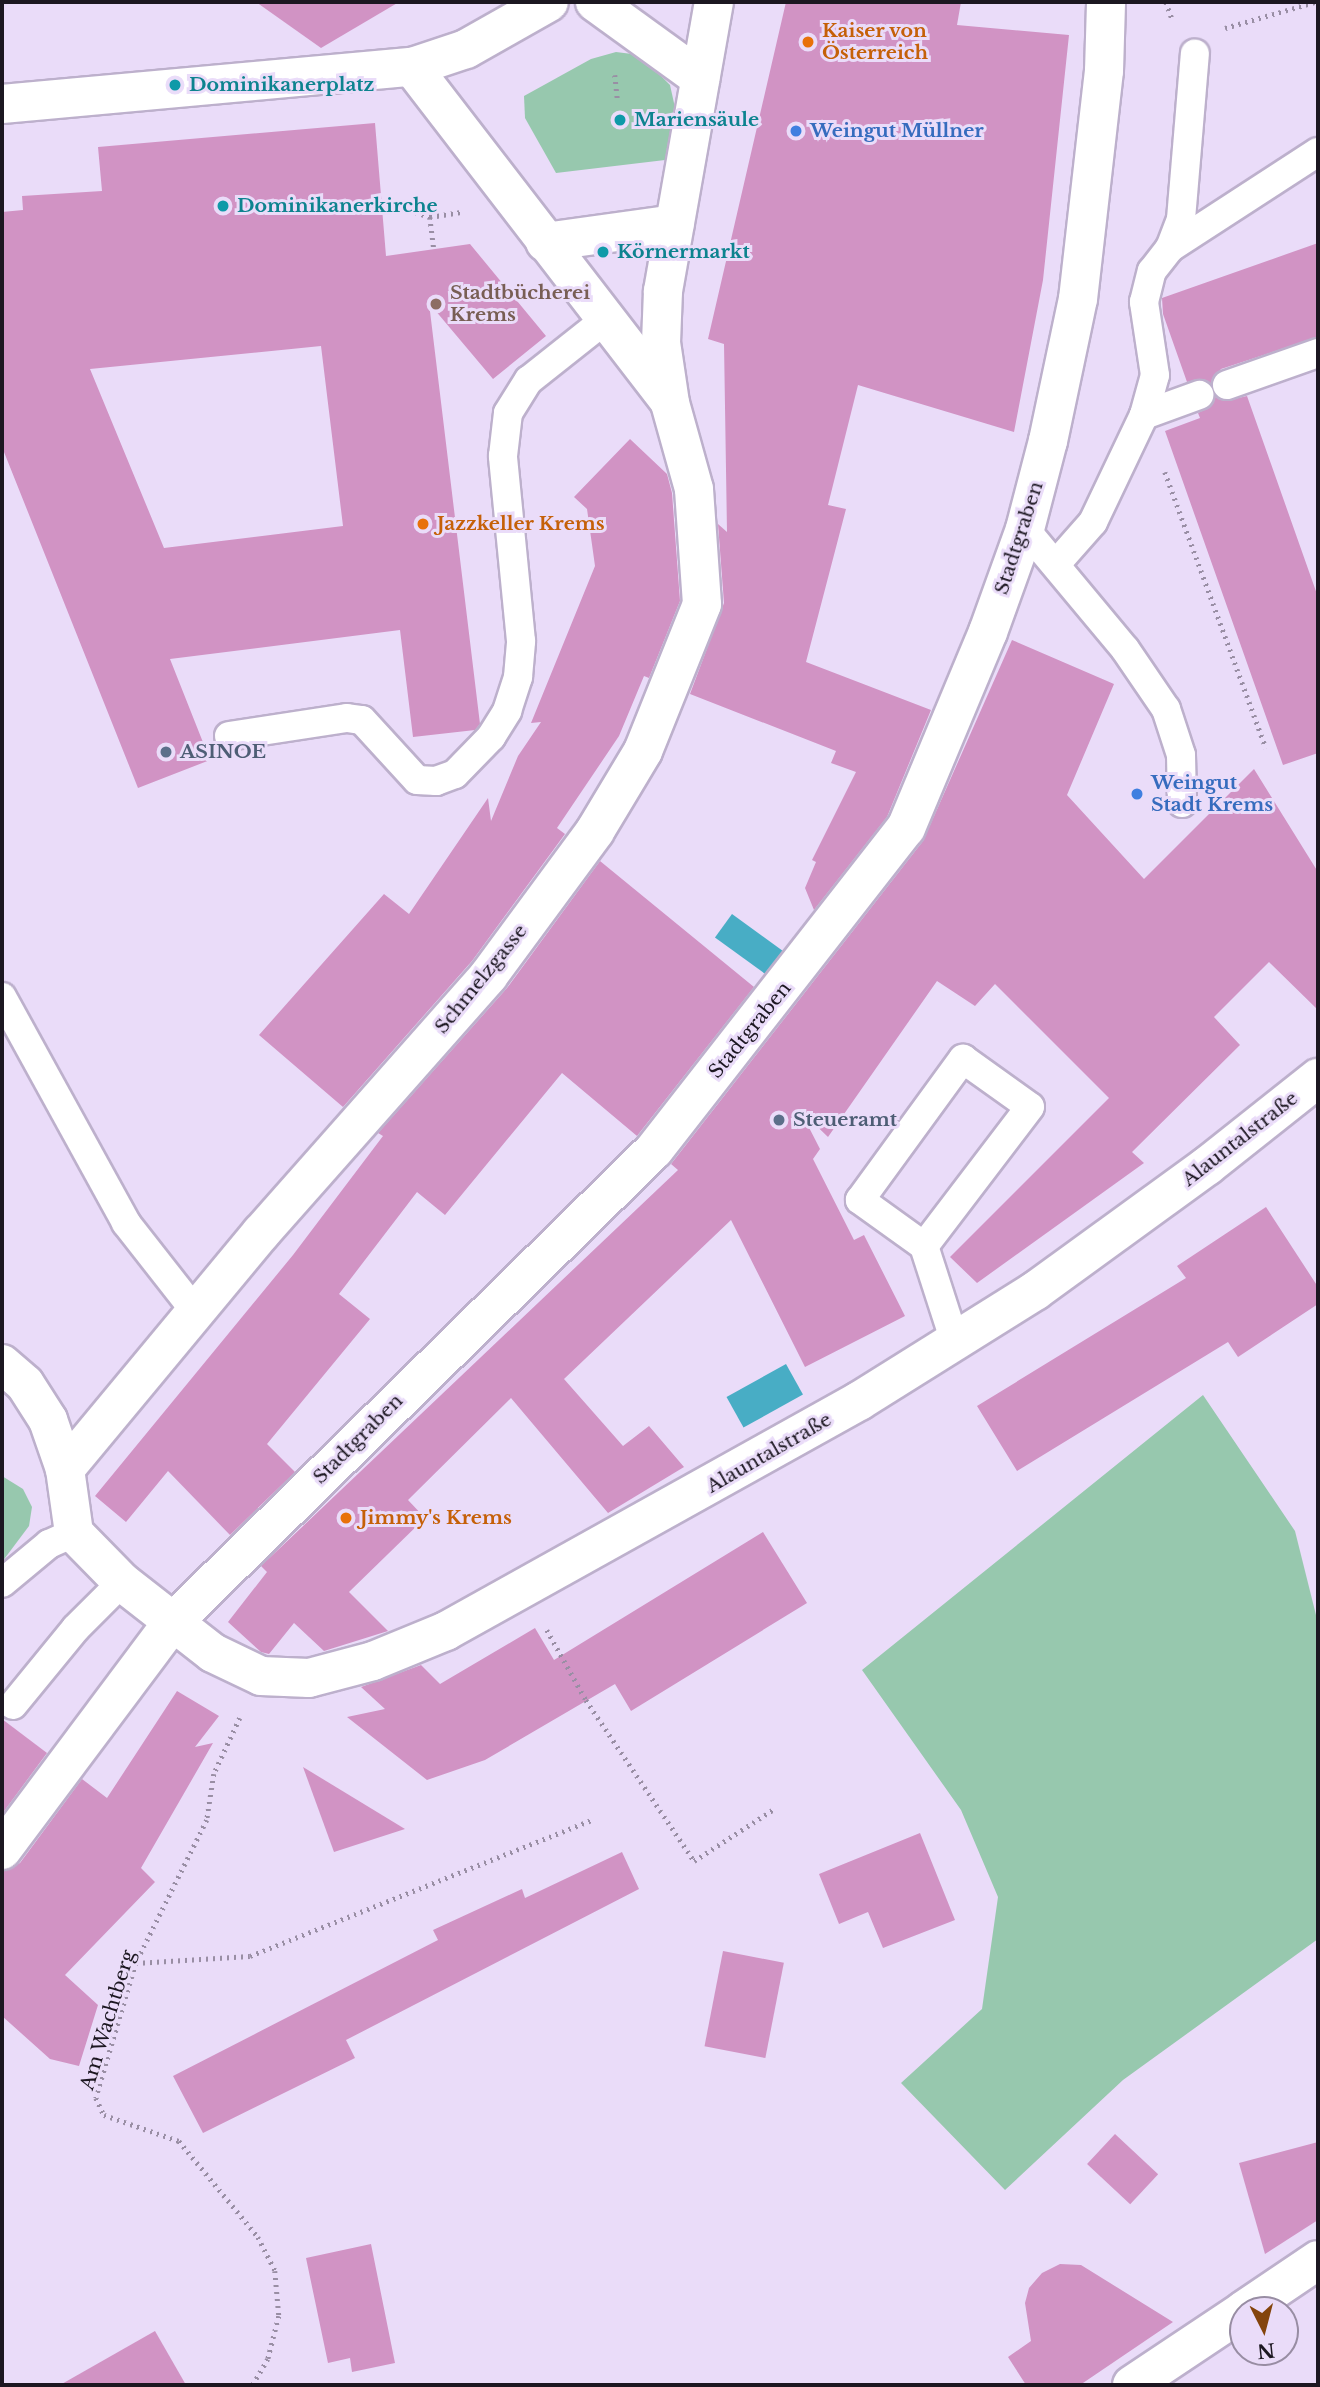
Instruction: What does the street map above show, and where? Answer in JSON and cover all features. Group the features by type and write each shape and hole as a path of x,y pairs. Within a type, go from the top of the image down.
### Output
{"street":[{"path":"2,104 412,67 466,49 549,2"},
{"path":"595,2 700,78"},
{"path":"670,402 661,343 663,291 714,2"},
{"name":"Stadtgraben","path":"2,1850 172,1623 654,1150 906,828 988,632 1025,529 1078,299 1104,71 1106,2"},
{"path":"412,67 670,402"},
{"path":"545,242 674,224"},
{"name":"Schmelzgasse","path":"65,1469 195,1311 489,975 596,831 643,751 702,604 694,489 670,402"},
{"name":"Alauntalstraße","path":"74,1533 122,1581 172,1623 213,1653 261,1676 309,1678 373,1661 446,1631 522,1592 955,1342 1035,1291 1196,1174 1318,1077"},
{"path":"2,1364 25,1384 48,1420 65,1469 74,1533"},
{"path":"1265,2296 1318,2260"},
{"path":"1132,2385 1229,2320"}],"lane":[{"path":"1056,564 1093,522 1144,415 1155,374 1144,302 1152,271 1170,248 1181,219 1195,54"},
{"path":"1170,248 1318,152"},
{"path":"229,736 347,718 362,720 417,780 436,781 455,774 491,737 507,711 518,677 521,641 503,456 508,412 529,380 606,319"},
{"path":"1227,385 1318,353"},
{"path":"1144,415 1199,395"},
{"path":"1025,529 1125,649 1166,709 1181,755 1182,803"},
{"path":"2,997 126,1223 195,1311"},
{"path":"924,1247 1030,1107 963,1059 860,1200 924,1247 955,1342"},
{"path":"2,1583 49,1544 74,1533"},
{"path":"13,1705 76,1628 122,1581"}],"path":[{"path":"1166,2 1175,30"},
{"path":"1195,54 1214,31 1315,2"},
{"path":"382,201 430,217 463,212 499,183"},
{"path":"430,217 434,249"},
{"path":"1144,415 1266,748"},
{"path":"539,1617 586,1700 694,1861 774,1809"},
{"name":"Am Wachtberg","path":"241,1716 214,1774 207,1820 136,1963 96,2098 104,2115 179,2141 258,2237 275,2271 279,2316 268,2359 253,2385"},
{"path":"136,1963 250,1956 594,1819"}],"green space":[{"path":"616,52 640,55 670,85 676,112 665,160 556,173 525,118 524,96 591,59"},
{"path":"1203,1395 1295,1531 1318,1623 1318,1939 1123,2080 1005,2190 901,2083 982,2009 998,1897 961,1810 862,1670"},
{"path":"2,1476 23,1489 32,1507 29,1526 2,1562"}],"water":[{"path":"732,914 783,951 766,974 715,937"},
{"path":"786,1364 803,1395 743,1428 727,1397"}],"building":[{"path":"256,2 399,2 321,48"},
{"path":"786,2 961,2 957,25 1069,35 1043,280 1014,432 858,385 828,505 846,509 806,662 931,710 887,817 814,910 805,888 816,862 812,860 856,772 831,763 836,751 690,694 724,603 718,524 727,532 724,344 708,339"},
{"path":"375,123 386,256 470,244 546,336 493,379 429,303 480,724 475,730 413,737 400,630 170,659 210,760 138,788 2,447 2,212 23,210 22,196 102,191 98,147","holes":["321,346 343,526 164,548 90,369"]},
{"path":"1318,243 1318,337 1221,369 1211,384 1201,379 1187,382 1163,314 1162,298"},
{"path":"1247,396 1318,597 1318,753 1283,765 1165,431 1200,418 1198,413 1211,406 1215,397 1225,401"},
{"path":"630,439 667,474 672,493 680,601 649,678 644,676 619,736 557,828 565,834 472,961 343,1107 259,1035 384,894 409,914 488,798 491,821 518,756 541,722 531,723 595,566 587,509 574,497"},
{"path":"1012,640 1114,684 1067,795 1144,879 1254,769 1318,872 1318,1010 1269,962 1214,1017 1240,1045 1132,1152 1144,1163 977,1283 950,1257 1109,1098 995,984 975,1006 937,981 828,1137 800,1110 820,1149 813,1159 854,1240 864,1235 905,1316 805,1367 731,1220 564,1379 623,1446 649,1426 684,1467 608,1513 511,1398 408,1500 425,1518 349,1592 388,1631 324,1651 294,1623 269,1654 261,1652 228,1622 267,1572 261,1566 678,1170 671,1164 923,841"},
{"path":"600,861 754,987 637,1136 562,1073 445,1215 417,1192 339,1294 370,1319 267,1444 295,1472 230,1535 168,1471 126,1522 95,1496 293,1255 383,1136 378,1133 507,988"},
{"path":"1266,1207 1318,1287 1318,1304 1238,1357 1228,1342 1017,1471 977,1406 1186,1278 1177,1266"},
{"path":"763,1532 807,1603 631,1711 615,1684 485,1760 427,1780 347,1717 385,1709 361,1687 421,1665 440,1684 535,1628 554,1660"},
{"path":"177,1691 219,1716 195,1747 213,1743 141,1868 155,1882 65,1975 98,2005 79,2066 50,2059 2,2016 2,1871 20,1863 82,1779 107,1798"},
{"path":"2,1719 47,1753 2,1814"},
{"path":"303,1767 405,1829 334,1852"},
{"path":"920,1833 955,1920 883,1948 868,1912 839,1924 819,1874"},
{"path":"622,1852 639,1889 346,2040 355,2058 203,2133 173,2076 438,1940 433,1930 522,1889 525,1898"},
{"path":"723,1951 784,1963 765,2058 704,2046"},
{"path":"1115,2134 1158,2174 1130,2204 1087,2164"},
{"path":"1318,2142 1318,2220 1265,2254 1239,2163"},
{"path":"371,2244 395,2363 352,2372 350,2358 328,2363 306,2258"},
{"path":"1060,2264 1081,2265 1173,2322 1080,2385 1026,2385 1008,2357 1031,2341 1025,2303 1029,2288 1042,2273"},
{"path":"155,2331 186,2385 60,2385"}],"place":[{"name":"Kaiser von Österreich","path":"808,42"},
{"name":"Dominikanerplatz","path":"175,85"},
{"name":"Mariensäule","path":"620,120"},
{"name":"Weingut Müllner","path":"796,131"},
{"name":"Dominikanerkirche","path":"223,206"},
{"name":"Körnermarkt","path":"603,252"},
{"name":"Stadtbücherei Krems","path":"436,304"},
{"name":"Jazzkeller Krems","path":"423,524"},
{"name":"ASINOE","path":"166,752"},
{"name":"Weingut Stadt Krems","path":"1137,794"},
{"name":"Steueramt","path":"779,1120"},
{"name":"Jimmy's Krems","path":"346,1518"}]}
